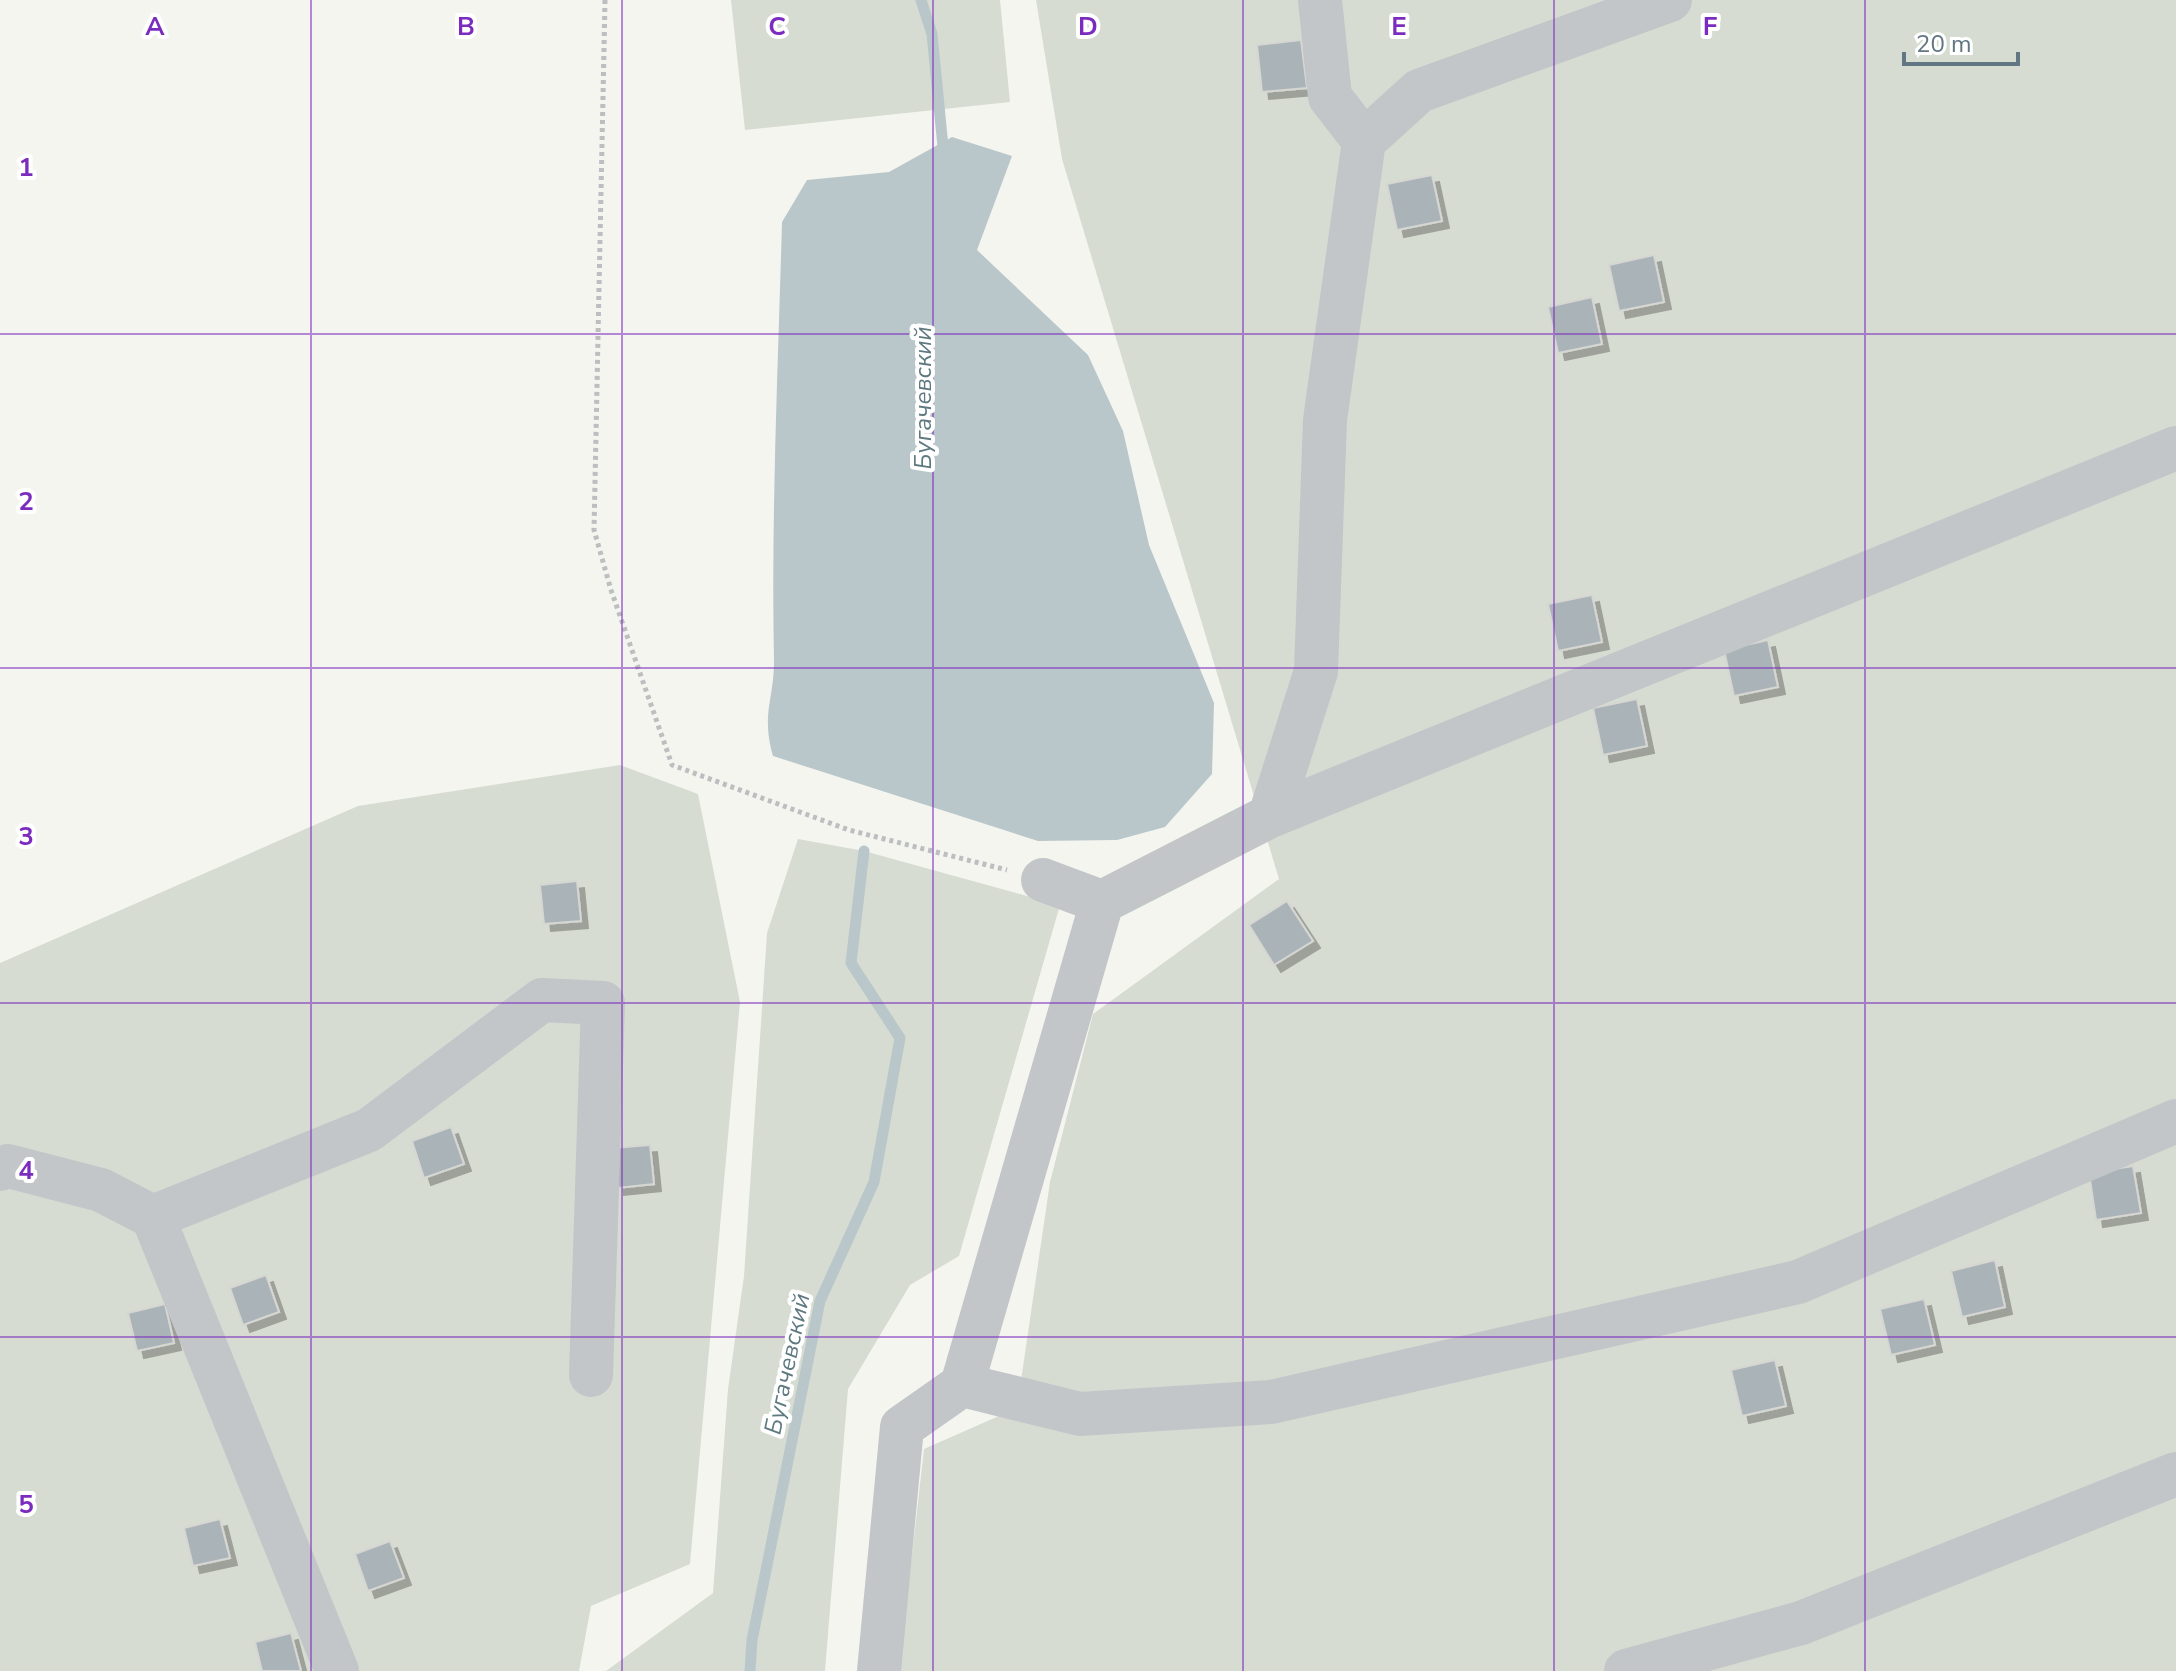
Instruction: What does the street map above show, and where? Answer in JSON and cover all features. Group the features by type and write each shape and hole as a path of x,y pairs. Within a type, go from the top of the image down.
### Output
{"lane":[{"path":"1320,0 1330,97 1364,141"},
{"path":"1270,816 1316,671 1325,420 1364,141 1419,91 1670,0"},
{"path":"879,1671 902,1427 962,1385 1102,902 1270,816 2176,448"},
{"path":"1043,880 1102,902"},
{"path":"153,1217 369,1130 542,1000 603,1003 591,1375"},
{"path":"962,1385 1080,1414 1271,1402 1798,1282 2176,1121"},
{"path":"0,1169 8,1166 101,1190 153,1217 337,1671"},
{"path":"1626,1671 1801,1623 2176,1474"}],"path":[{"path":"605,0 594,530 611,590 672,765 849,830 1043,880"}],"shaded area":[{"path":"731,0 1000,0 1010,102 745,130"},
{"path":"1036,0 2176,0 2176,1671 899,1671 924,1449 1017,1408 1050,1182 1093,1014 1279,879 1062,159"},
{"path":"620,765 698,794 740,1002 690,1564 591,1606 579,1671 0,1671 0,963 358,806"},
{"path":"798,839 864,851 1060,905 959,1256 910,1285 848,1389 825,1671 606,1671 713,1593 728,1389 744,1276 767,933"}],"water":[{"path":"952,137 1012,156 977,250 1088,355 1123,431 1149,545 1214,703 1212,774 1165,827 1117,840 1038,841 773,756 768,718 774,661 774,496 782,222 807,180 889,172"}],"building":[{"path":"1301,40 1307,88 1262,92 1257,45"},
{"path":"1432,175 1442,221 1397,230 1387,184"},
{"path":"1654,255 1664,302 1619,311 1609,265"},
{"path":"1592,297 1602,344 1558,353 1548,307"},
{"path":"1592,595 1602,642 1558,651 1548,604"},
{"path":"1768,640 1778,687 1734,696 1724,650"},
{"path":"1637,699 1647,746 1603,755 1593,708"},
{"path":"577,881 581,921 544,924 540,885"},
{"path":"1287,901 1313,941 1274,965 1249,925"},
{"path":"451,1127 464,1164 424,1178 412,1141"},
{"path":"650,1145 654,1184 617,1188 613,1148"},
{"path":"2133,1166 2141,1213 2096,1220 2089,1173"},
{"path":"1995,1260 2005,1307 1962,1317 1951,1271"},
{"path":"266,1275 279,1312 243,1325 230,1288"},
{"path":"1924,1299 1935,1345 1891,1355 1880,1309"},
{"path":"165,1304 174,1343 137,1351 128,1313"},
{"path":"1775,1360 1786,1406 1742,1416 1731,1370"},
{"path":"220,1519 230,1558 193,1566 184,1528"},
{"path":"390,1541 404,1578 368,1591 355,1554"},
{"path":"291,1633 301,1671 262,1671 255,1642"}],"waterway":[{"name":"Бугачевский","path":"921,0 932,34 944,157"},
{"name":"Бугачевский","path":"750,1671 752,1640 820,1301 874,1182 900,1038 851,963 864,851"}]}
